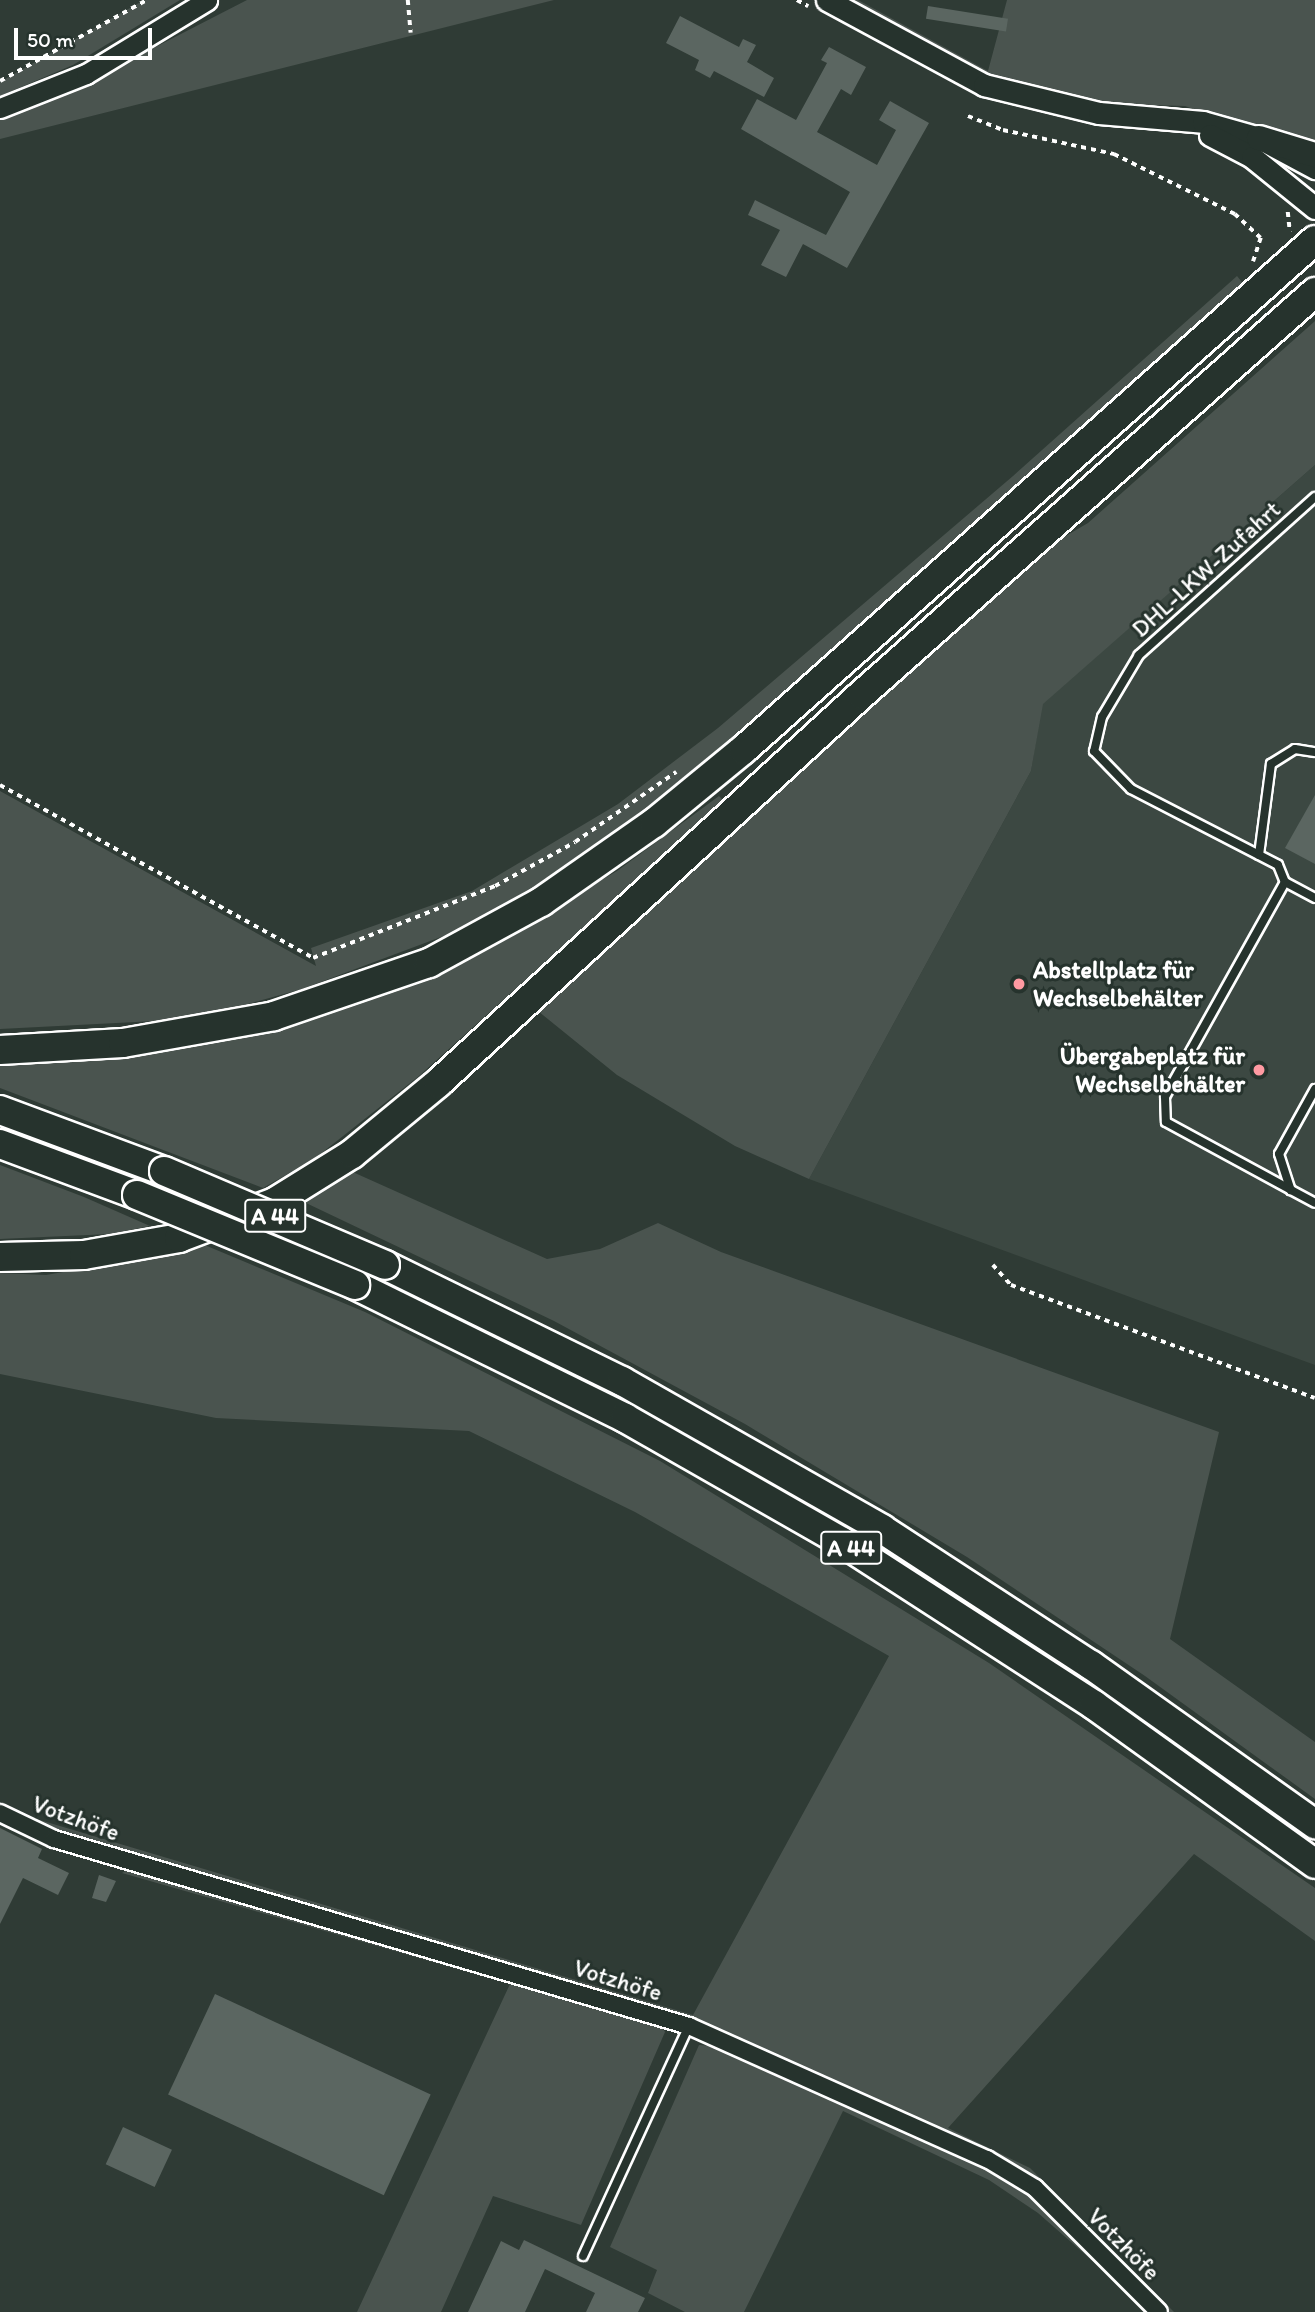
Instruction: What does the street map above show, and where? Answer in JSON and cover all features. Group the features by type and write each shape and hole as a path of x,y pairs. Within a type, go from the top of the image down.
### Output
{"highway":[{"path":"0,1050 124,1043 274,1016 429,963 541,902 632,840 726,764 1315,240"},
{"path":"0,1257 106,1252 194,1234 275,1202 358,1150 1315,292"},
{"path":"1269,332 1315,312"},
{"name":"A 44","path":"0,1110 164,1171 386,1265 622,1381 871,1523 1081,1658 1315,1824"},
{"name":"A 44","path":"0,1144 137,1195 355,1285 602,1406 842,1542 1094,1705 1315,1864"}],"main road":[{"path":"827,0 984,85 1052,105 1203,122 1315,155"},
{"path":"1148,115 1230,143 1315,208"},
{"path":"1259,138 1315,168"}],"street":[{"path":"0,108 86,74 207,0"},
{"name":"Votzhöfe","path":"0,1813 54,1839 689,2026 987,2159 1035,2188 1160,2312"}],"lane":[{"name":"DHL-LKW-Zufahrt","path":"1259,855 1131,789 1094,751 1102,717 1139,655 1315,496"},
{"path":"1315,752 1295,749 1271,764 1259,855 1278,865 1285,882 1315,898"},
{"path":"1285,882 1165,1097 1166,1122 1315,1203"},
{"path":"1291,1190 1279,1154 1315,1089"},
{"path":"583,2256 689,2026"}],"path":[{"path":"0,81 147,0"},
{"path":"408,0 411,33"},
{"path":"968,116 1027,136 1114,154 1235,214 1261,238 1259,255 1245,272"},
{"path":"0,785 313,958 495,886 575,842 683,767"},
{"path":"993,1265 1011,1285 1315,1398"}],"shaded area":[{"path":"144,0 180,0 73,65 0,96 0,82"},
{"path":"247,0 554,0 0,139 0,116 70,91"},
{"path":"844,0 858,0 988,71 1007,0 1315,0 1315,152 1185,106 1109,104 1037,93 987,75"},
{"path":"1237,276 1246,287 724,758 579,864 457,931 302,989 194,1019 0,1029 0,791 316,966 311,948 472,891 618,804 718,728 1013,476"},
{"path":"1315,321 1315,465 1043,704 1031,771 809,1179 735,1146 617,1075 533,1007 1045,548 1088,523"},
{"path":"1315,465 1315,1365 809,1179 1031,771 1042,704"},
{"path":"719,796 724,801 419,1076 314,1159 263,1188 0,1088 0,1058 123,1051 529,923 617,871"},
{"path":"0,1165 150,1226 110,1234 0,1239"},
{"path":"346,1169 547,1259 600,1249 658,1223 721,1252 1219,1432 1170,1639 1315,1742 1315,1799 1145,1676 967,1557 745,1424 554,1321 306,1203"},
{"path":"195,1241 365,1312 660,1461 989,1663 1315,1888 1315,1941 1194,1854 948,2128 1030,2168 1174,2312 1168,2312 1039,2184 1000,2159 704,2022 159,1865 49,1831 23,1815 693,2015 889,1656 635,1512 469,1431 216,1418 0,1374 0,1273 46,1275 149,1257"},
{"path":"133,1867 659,2021 665,2032 581,2225 493,2196 441,2312 357,2312 510,1984 122,1873"},
{"path":"699,2045 726,2047 994,2167 1025,2188 1145,2307 1038,2213 989,2180 843,2111 744,2312 685,2312 648,2293 657,2270 610,2247"}],"building":[{"path":"928,6 1008,19 1006,32 926,19"},
{"path":"680,16 739,47 743,39 756,45 747,62 774,78 764,97 714,71 710,78 695,70 699,60 666,43"},
{"path":"829,47 866,67 851,95 841,89 817,132 877,165 896,130 879,120 890,101 929,123 847,268 803,244 786,277 761,265 780,230 748,215 755,200 826,235 850,192 741,129 757,99 796,120 827,63 821,60"},
{"path":"1315,795 1315,864 1285,848"},
{"path":"0,1828 42,1849 38,1858 69,1873 58,1895 23,1878 0,1924"},
{"path":"99,1875 116,1881 106,1902 92,1898"},
{"path":"215,1994 431,2095 384,2195 168,2095"},
{"path":"123,2127 172,2150 155,2187 106,2164"},
{"path":"524,2240 645,2298 638,2312 586,2312 595,2293 545,2269 525,2312 468,2312 501,2241 519,2250"}],"place":[{"name":"Abstellplatz für Wechselbehälter","path":"1019,984"},
{"name":"Übergabeplatz für Wechselbehälter","path":"1259,1070"}]}
